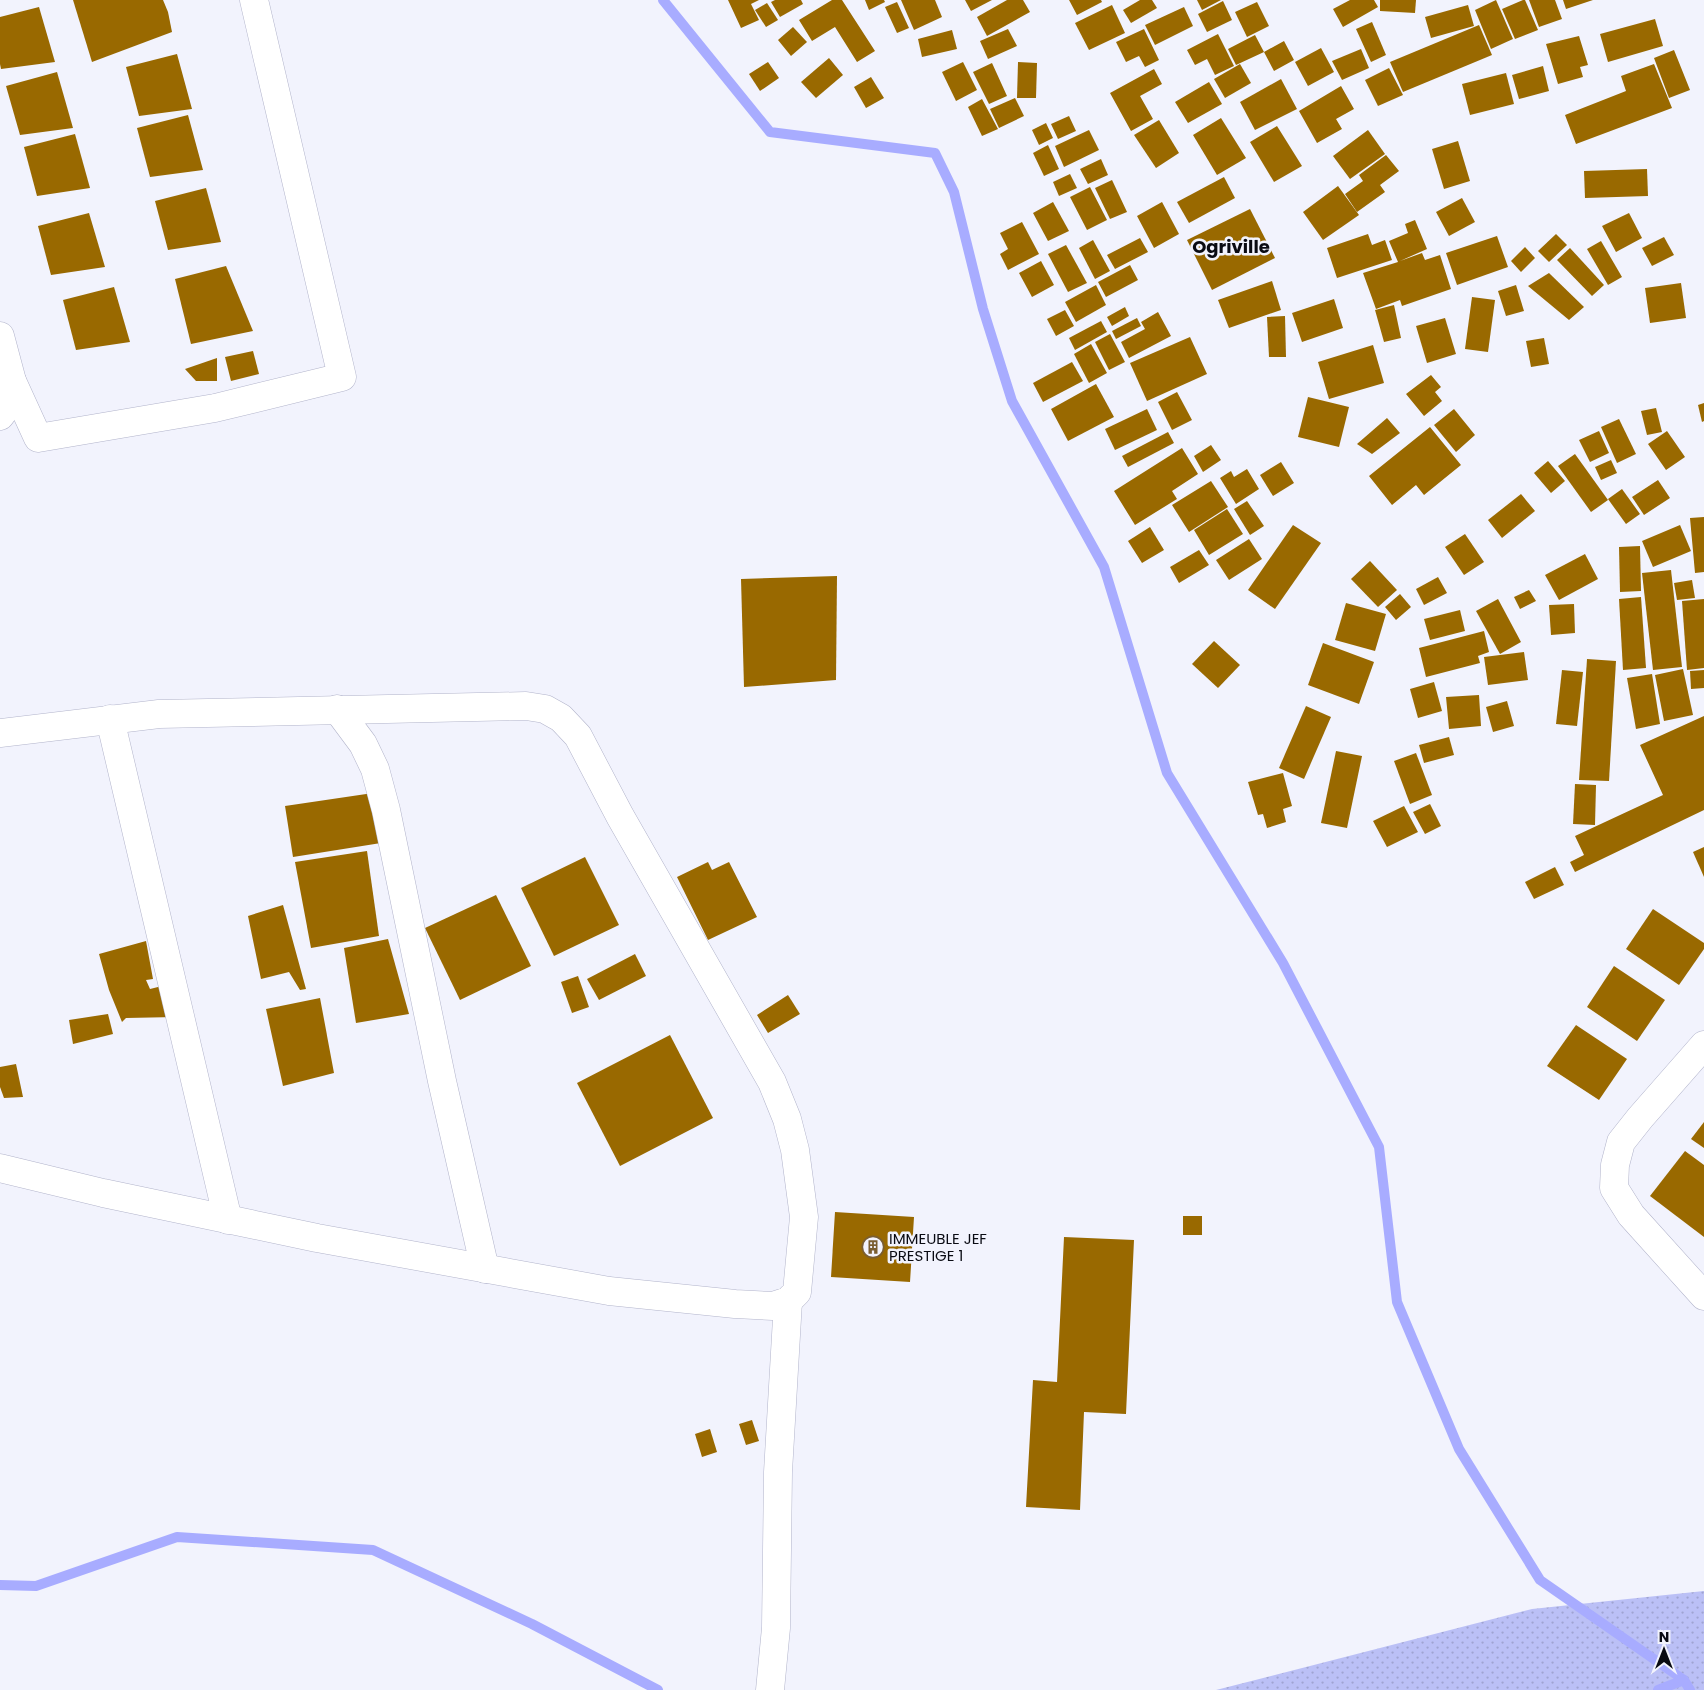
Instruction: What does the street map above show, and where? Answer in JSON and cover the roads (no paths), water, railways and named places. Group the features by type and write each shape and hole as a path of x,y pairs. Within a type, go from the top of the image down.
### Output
{"street":[{"path":"0,336 12,381 38,438 215,408 342,377 303,202 254,0"},
{"path":"0,416 7,407 12,381"},
{"path":"0,733 110,718 159,714 337,709 526,706 545,709 560,718 578,736 620,816 772,1082 788,1119 804,1217 797,1292 788,1301 773,1306 609,1291 317,1238 103,1193 0,1168"},
{"path":"337,709 364,744 376,769 442,1081 485,1269"},
{"path":"110,718 228,1220"},
{"path":"1704,1045 1621,1142 1615,1165 1614,1188 1630,1215 1704,1296"},
{"path":"770,1690 776,1628 778,1472 788,1301"}],"waterway":[{"path":"663,0 770,132 935,153 954,192 983,309 1012,401 1104,567 1167,773 1283,963 1379,1147 1397,1302 1459,1449 1540,1580 1684,1680"},
{"path":"0,1585 36,1586 177,1537 373,1550 532,1624 658,1690"},
{"path":"1658,1690 1684,1680 1690,1690"}],"place":[{"name":"IMMEUBLE JEF PRESTIGE 1","path":"873,1247"}],"district":[{"name":"Ogriville","path":"1231,246"}]}
